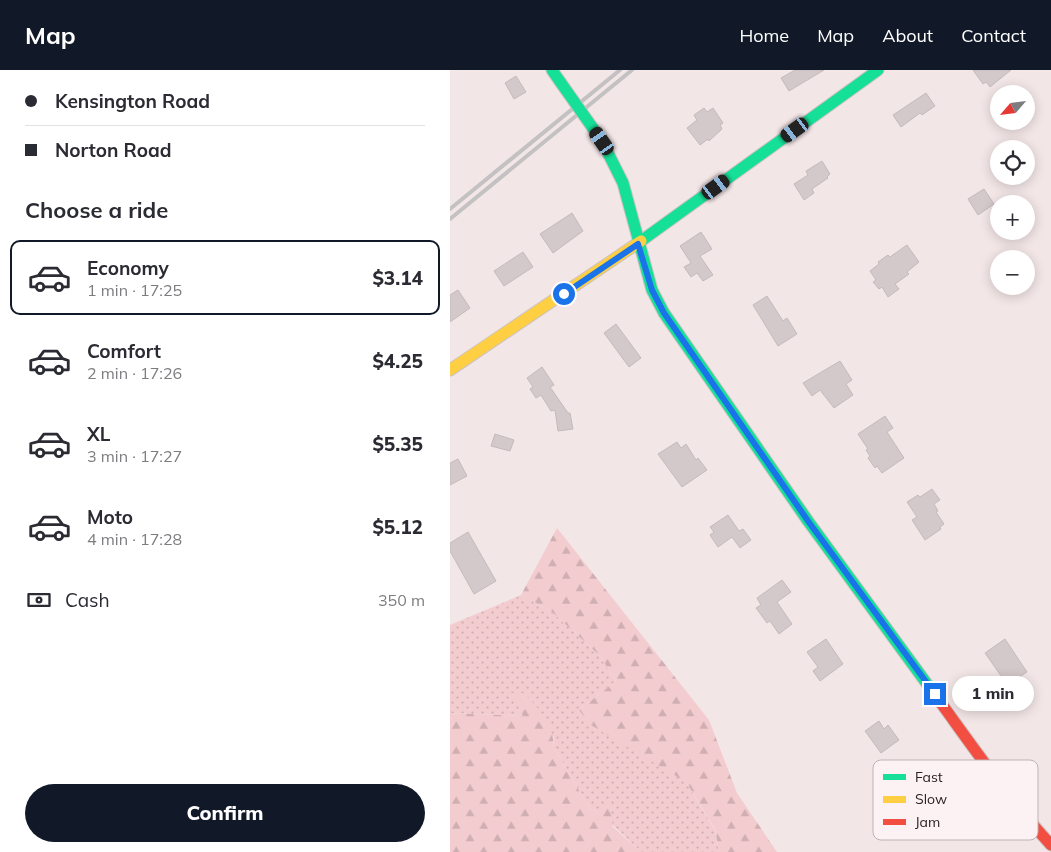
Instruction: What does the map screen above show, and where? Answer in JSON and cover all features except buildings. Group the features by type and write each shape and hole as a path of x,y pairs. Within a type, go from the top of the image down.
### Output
{"main road":[{"path":"552,70 602,141 623,183 652,290 664,313 808,521 983,760"},
{"path":"450,370 638,244 878,70"},
{"path":"1038,831 1051,845"}],"green space":[{"path":"557,528 709,720 737,793 777,852 719,852 715,829 686,782 591,725 579,710 616,681 599,655 551,611 521,595"},
{"path":"521,595 551,611 599,655 616,681 579,710 686,782 715,830 719,852 639,852 599,812 590,809 554,748 554,737 523,716 450,713 450,625"},
{"path":"511,693 524,693 540,711 548,724 554,748 590,809 599,812 601,805 609,802 613,827 639,852 450,852 450,713 523,716"}],"railway":[{"path":"450,209 620,70"},
{"path":"450,219 632,70"}],"traffic: fast":[{"path":"552,70 561,83"},
{"path":"641,241 878,70"},
{"path":"561,83 602,141"},
{"path":"602,141 623,183 652,290 664,313 808,521 930,688"}],"traffic: slow":[{"path":"450,370 641,241"}],"traffic: jam":[{"path":"930,688 983,760"},
{"path":"1038,830 1051,845"}],"route":[{"path":"564,294 638,244 652,290 664,313 808,521 935,694"}]}
